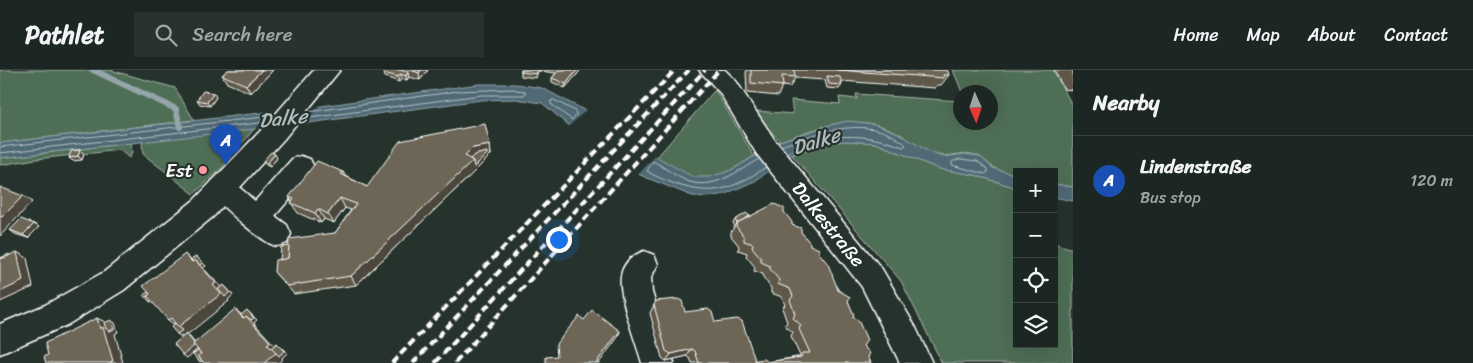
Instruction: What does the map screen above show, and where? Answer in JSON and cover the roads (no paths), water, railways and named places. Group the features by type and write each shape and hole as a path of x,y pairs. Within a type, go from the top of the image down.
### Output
{"main road":[{"path":"0,339 56,315 114,281 204,208 275,132 328,70"},
{"name":"Dalkestraße","path":"711,70 735,79 765,146 872,278 916,363"},
{"path":"221,189 267,226 300,168"},
{"path":"644,264 636,275 636,292 658,363"}],"water":[{"name":"Dalke","path":"479,84 516,84 542,88 584,110 657,157 693,177 709,177 726,172 780,141 830,125 848,121 875,124 898,133 929,152 943,157 965,154 979,156 993,168 1013,174 1013,187 975,175 939,169 876,143 847,141 824,143 793,154 755,181 725,194 708,197 692,196 640,175 572,128 542,103 516,99 481,100 308,123 0,158 0,143 321,106"},
{"path":"1058,185 1073,187 1073,201 1058,198"}],"waterway":[{"path":"93,70 176,109 180,127"}],"railway":[{"path":"392,363 675,70"},
{"path":"413,363 689,70"},
{"path":"435,363 705,70"},
{"path":"455,363 719,70"}],"place":[{"name":"Lindenstraße","path":"226,165"},
{"name":"Est","path":"203,170"}]}
